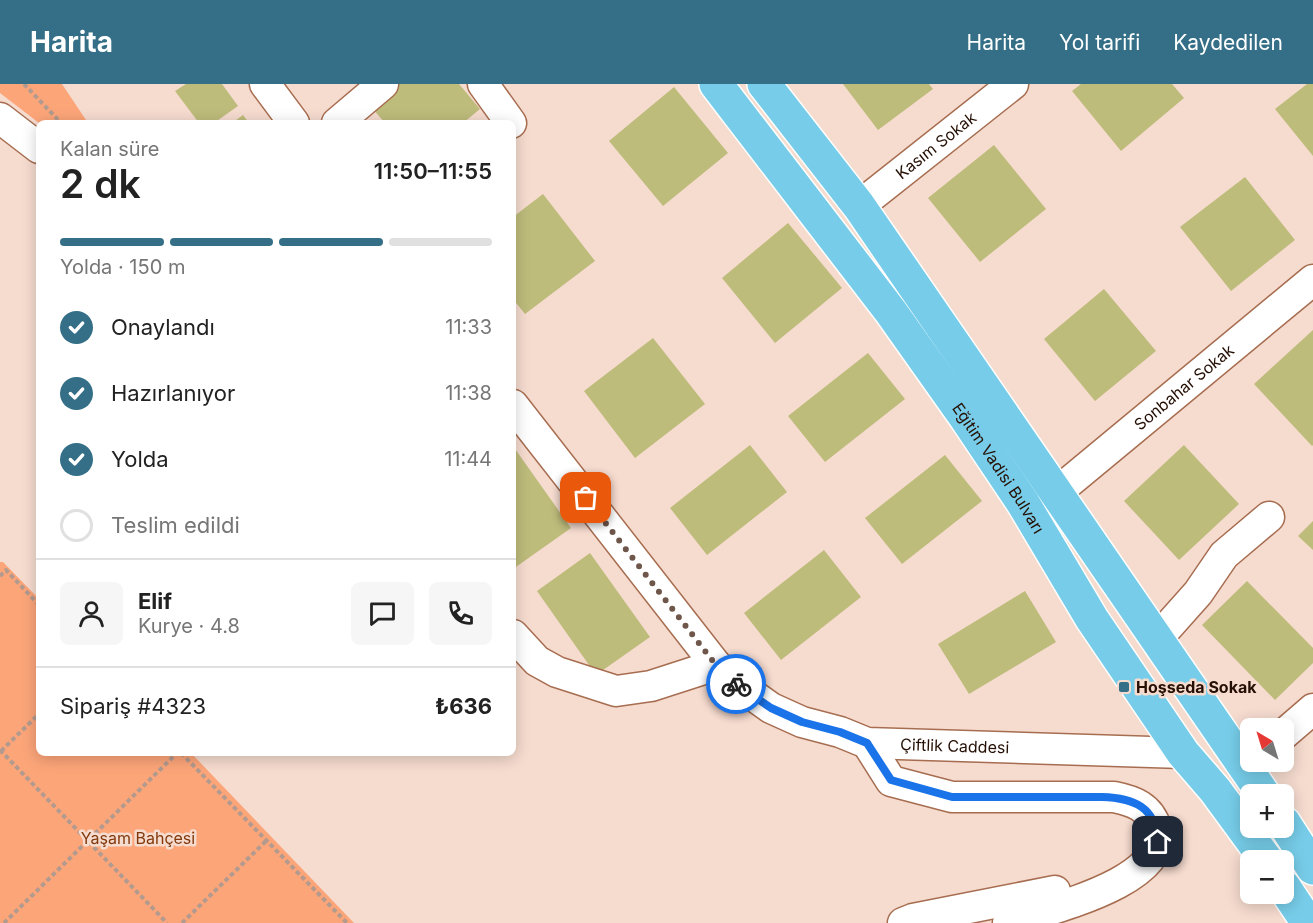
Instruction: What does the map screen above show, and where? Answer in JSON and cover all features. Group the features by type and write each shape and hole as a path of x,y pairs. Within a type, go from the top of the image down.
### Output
{"main road":[{"name":"Eğitim Vadisi Bulvarı","path":"716,84 891,312 1023,503 1092,619 1183,753 1215,790 1259,850"},
{"name":"Eğitim Vadisi Bulvarı","path":"764,84 859,206 1157,639 1240,753"},
{"path":"1215,790 1240,772"},
{"path":"1294,838 1313,868"},
{"path":"1294,901 1308,923"}],"street":[{"path":"265,84 292,120"},
{"path":"340,120 382,84"},
{"path":"483,84 509,120"},
{"name":"Kasım Sokak","path":"859,206 1012,84"},
{"path":"0,118 36,146"},
{"name":"Sonbahar Sokak","path":"1056,493 1313,280"},
{"name":"Çiftlik Caddesi","path":"516,409 716,665 736,684 771,708 802,722 840,732 867,743 1183,753"},
{"path":"1157,639 1197,592 1224,555 1269,517"},
{"path":"516,638 537,661 557,672 616,691 651,686 716,665"},
{"path":"1294,725 1313,709"},
{"path":"867,743 891,780 952,797 1114,797 1144,807 1157,832 1158,842 1148,860 1122,882 1086,899 1008,923"},
{"path":"903,923 913,919 1060,890 1074,892 1086,899"}],"path":[{"path":"24,84 58,120"},
{"path":"0,576 6,570 36,602"},
{"path":"36,717 0,751 167,923"},
{"path":"4,923 176,756"},
{"path":"182,756 347,923"},
{"path":"182,923 266,841"}],"green space":[{"path":"0,84 62,84 86,120 36,121 0,93"},
{"name":"Yaşam Bahçesi","path":"0,562 3,562 36,596 36,756 194,756 354,923 0,923"}],"building":[{"path":"186,84 222,84 238,106 218,120 197,120 175,91"},
{"path":"385,84 459,84 480,109 467,120 382,120 366,101"},
{"path":"843,84 929,84 933,89 878,130"},
{"path":"1081,84 1172,84 1184,98 1121,151 1072,91"},
{"path":"1307,84 1313,84 1313,156 1275,109"},
{"path":"674,87 728,153 663,206 609,141"},
{"path":"243,115 247,120 236,120"},
{"path":"994,145 1046,209 980,262 928,198"},
{"path":"1245,177 1295,240 1231,291 1180,227"},
{"path":"543,194 595,261 525,314 516,303 516,215"},
{"path":"788,223 842,288 775,343 722,278"},
{"path":"1104,289 1156,351 1095,401 1044,339"},
{"path":"1313,330 1313,445 1312,446 1254,384"},
{"path":"653,338 705,404 635,458 584,391"},
{"path":"868,353 905,399 825,462 788,416"},
{"path":"750,445 787,492 707,555 670,508"},
{"path":"1184,445 1239,504 1179,560 1124,501"},
{"path":"516,450 571,528 516,567"},
{"path":"945,455 982,501 902,564 865,518"},
{"path":"1313,521 1313,550 1298,536"},
{"path":"824,550 861,597 781,660 744,613"},
{"path":"590,553 650,637 596,675 537,591"},
{"path":"1247,581 1313,648 1313,663 1275,700 1202,625"},
{"path":"1025,591 1056,642 969,694 938,644"}],"way so far":[{"path":"586,498 716,665 736,684"}],"place":[{"name":"Hoşseda Sokak","path":"1124,687"}],"route":[{"path":"736,684 771,708 802,722 840,732 867,743 891,780 952,797 1114,797 1124,799 1144,807 1155,823 1158,842"}]}
